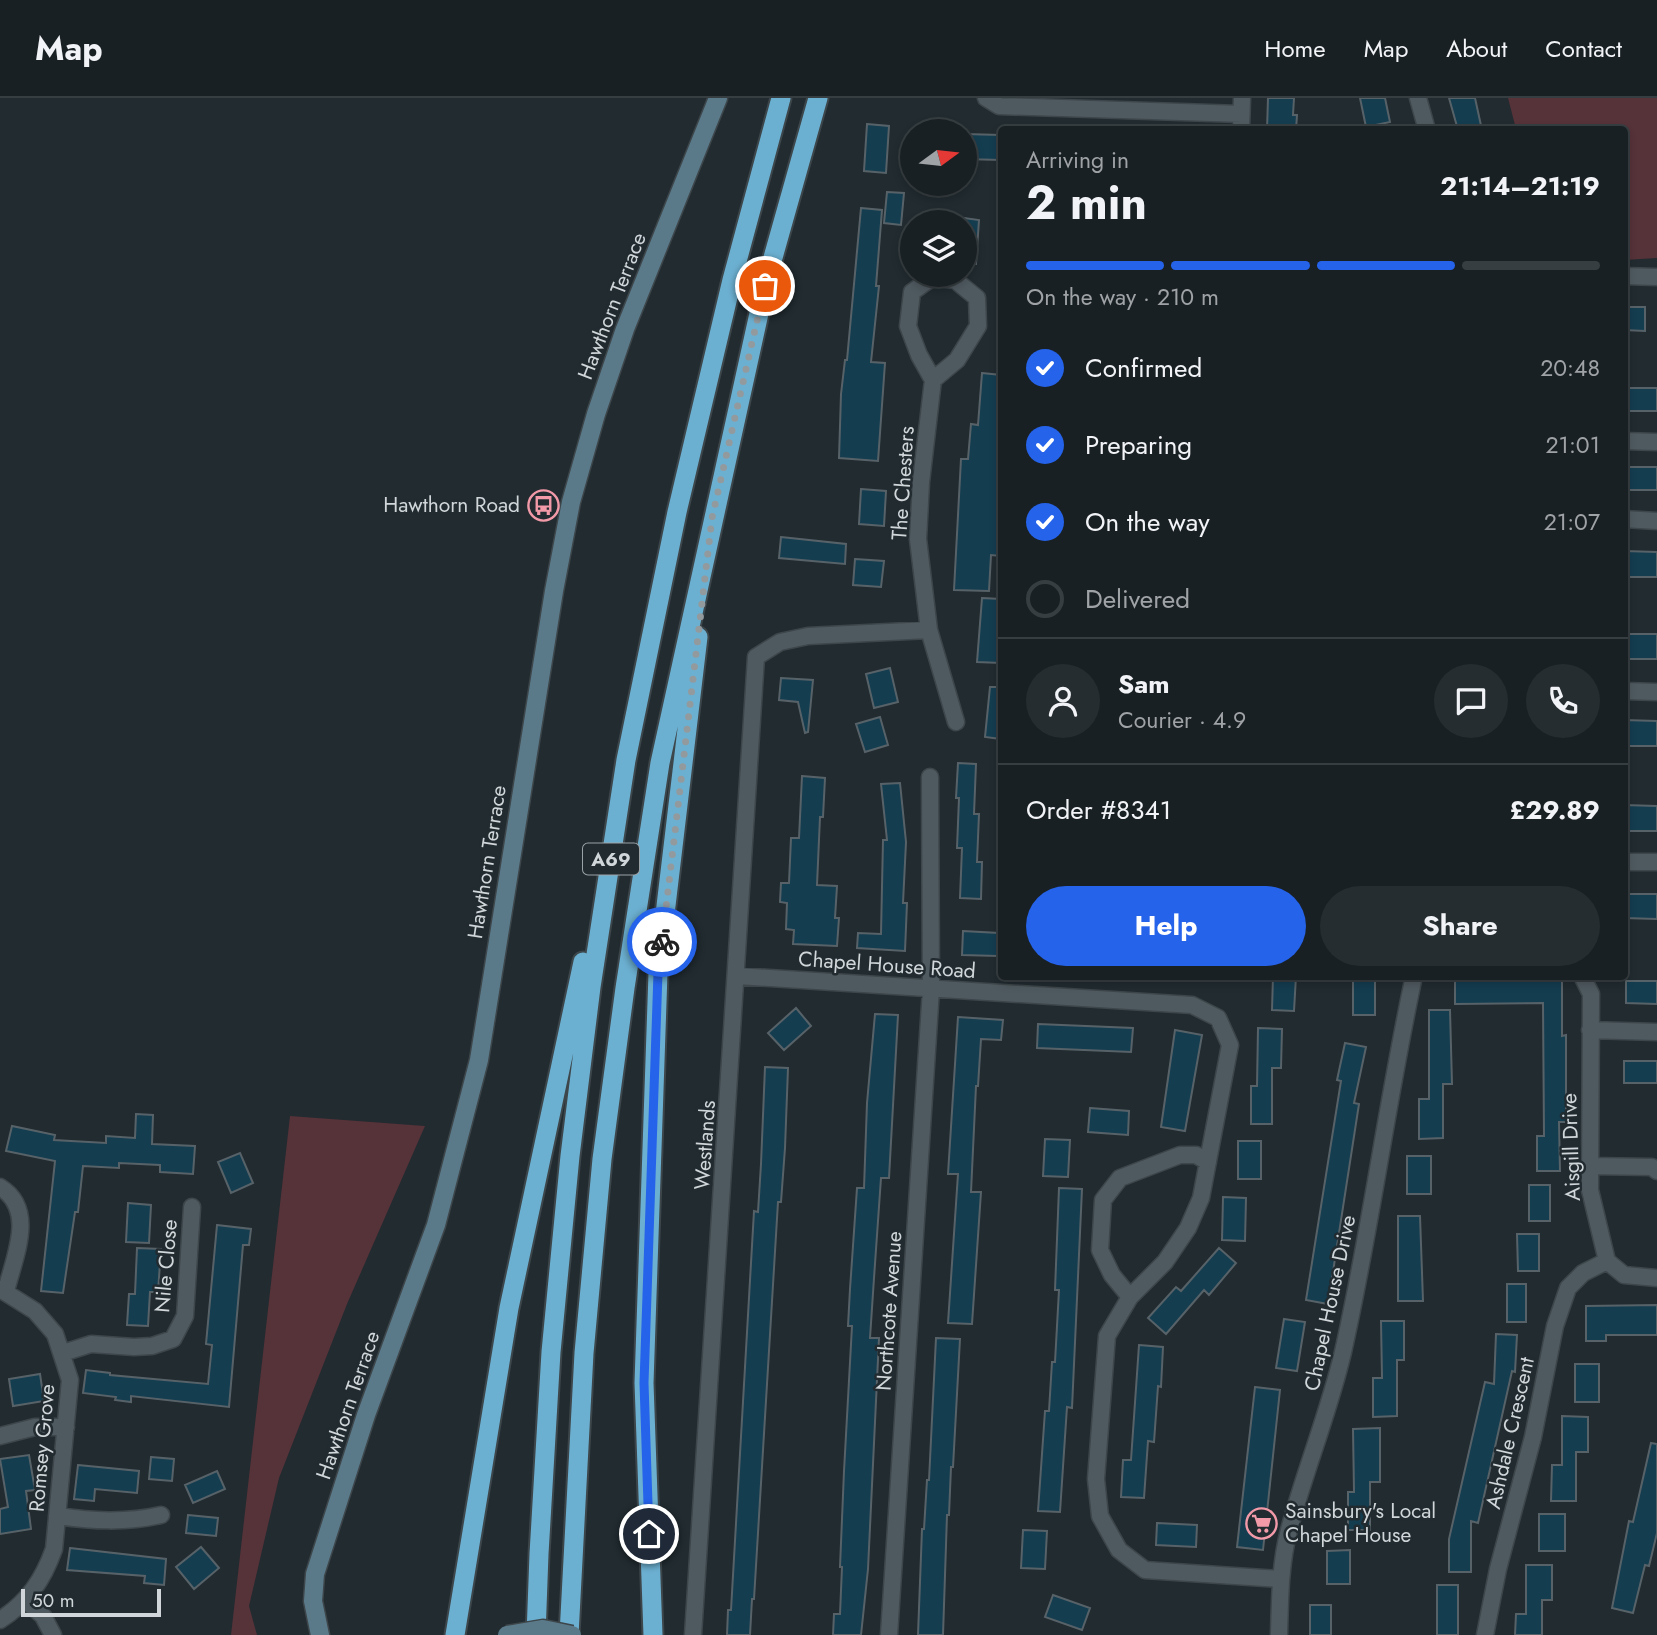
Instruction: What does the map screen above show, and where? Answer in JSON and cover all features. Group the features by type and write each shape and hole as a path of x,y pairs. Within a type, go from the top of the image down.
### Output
{"highway":[{"name":"A69","path":"536,1635 551,1352 570,1156 591,987 625,760 677,512 759,176 781,98"},
{"name":"A69","path":"571,1635 584,1353 601,1159 660,763 765,286 818,98"},
{"path":"653,1635 644,1383 658,973 712,518"},
{"path":"455,1635 509,1308 625,760"}],"main road":[{"name":"Hawthorn Terrace","path":"320,1635 313,1601 315,1574 366,1415 436,1225 479,1060 554,591 571,502 596,414 625,329 718,98"},
{"path":"507,1635 543,1629 571,1635"}],"street":[{"path":"986,98 999,106 1241,114"},
{"path":"1418,98 1426,126"},
{"path":"1628,276 1657,277"},
{"path":"933,277 956,280 977,298 978,326 957,360 933,380 919,355 908,326 912,292 933,277"},
{"name":"The Chesters","path":"933,380 921,482 918,539 929,630 956,722"},
{"path":"1628,441 1657,442"},
{"path":"1628,519 1657,521"},
{"name":"Westlands","path":"693,1635 756,657 780,642 808,636 929,630"},
{"path":"1628,691 1657,692"},
{"name":"Northcote Avenue","path":"889,1635 931,989 930,777"},
{"path":"1628,862 1657,862"},
{"name":"Chapel House Road","path":"737,976 1192,1005 1218,1018 1230,1045 1201,1198 1188,1228 1166,1262 1130,1297 1107,1336 1096,1479 1100,1516 1119,1550 1145,1570 1281,1579"},
{"name":"Chapel House Drive","path":"1279,1635 1281,1579 1289,1531 1333,1395 1360,1273 1413,980"},
{"name":"Aisgill Drive","path":"1584,980 1591,994 1590,1190 1607,1261"},
{"path":"1590,1030 1657,1032"},
{"path":"1130,1297 1112,1275 1100,1250 1103,1200 1120,1178 1180,1155 1196,1155 1208,1162"},
{"path":"1590,1166 1652,1167 1657,1171"},
{"path":"0,1187 16,1201 22,1215 3,1290"},
{"name":"Nile Close","path":"63,1353 91,1344 152,1346 173,1339 184,1316 192,1207"},
{"path":"1607,1261 1624,1275 1657,1278"},
{"name":"Ashdale Crescent","path":"1485,1635 1498,1569 1533,1437 1559,1313 1568,1288 1583,1273 1607,1261"},
{"name":"Romsey Grove","path":"0,1620 15,1611 25,1600 46,1572 54,1549 70,1380 55,1334 35,1311 3,1290"},
{"path":"0,1436 35,1427 66,1427"},
{"path":"57,1516 111,1522 161,1515"},
{"path":"25,1600 43,1616 53,1635"}],"shaded area":[{"path":"1508,98 1657,98 1657,258 1628,260 1628,126 1515,126"},
{"path":"290,1116 425,1126 347,1304 279,1478 249,1606 257,1635 231,1635"}],"building":[{"path":"1268,98 1294,98 1293,115 1297,115 1296,126 1267,126"},
{"path":"1360,98 1385,98 1390,122 1366,126"},
{"path":"1449,98 1475,98 1481,126 1457,126"},
{"path":"867,124 889,126 886,173 864,171"},
{"path":"977,134 998,135 998,160 977,159"},
{"path":"887,192 900,193 900,196 904,196 900,225 884,223"},
{"path":"861,208 882,210 876,286 879,286 871,362 885,363 878,461 839,458 841,394 847,360"},
{"path":"1628,307 1645,307 1645,331 1628,330"},
{"path":"982,373 998,375 998,556 991,555 989,591 954,590 961,459 968,459 971,424 978,425"},
{"path":"1628,388 1657,388 1657,411 1628,411"},
{"path":"1628,467 1657,467 1657,490 1628,490"},
{"path":"861,489 886,491 884,526 859,524"},
{"path":"781,537 846,544 845,564 779,558"},
{"path":"1628,551 1657,552 1657,577 1628,577"},
{"path":"855,559 884,561 881,587 853,585"},
{"path":"982,598 998,599 998,663 977,662"},
{"path":"1628,634 1657,634 1657,659 1628,659"},
{"path":"890,668 898,702 874,708 866,674"},
{"path":"781,678 813,680 808,732 805,733 798,702 779,700"},
{"path":"990,687 998,687 998,739 985,737"},
{"path":"880,717 888,745 865,752 856,724"},
{"path":"1628,720 1657,721 1657,746 1628,746"},
{"path":"958,763 976,764 974,814 979,814 977,862 982,862 981,899 960,898 962,848 957,848"},
{"path":"802,776 825,778 817,885 837,886 837,946 793,944 794,930 786,929 787,903 780,902 781,883 789,883 791,838 799,838"},
{"path":"900,783 906,842 903,903 907,903 905,951 857,948 858,933 881,934 883,840 887,840 881,784"},
{"path":"1628,805 1657,806 1657,831 1628,831"},
{"path":"1628,894 1657,894 1657,919 1628,918"},
{"path":"963,931 998,933 998,956 962,955"},
{"path":"1273,980 1296,980 1294,1011 1272,1010"},
{"path":"1353,980 1375,980 1375,1015 1353,1015"},
{"path":"1455,980 1562,980 1562,1036 1566,1035 1566,1122 1559,1122 1560,1171 1537,1171 1537,1136 1544,1136 1543,1003 1455,1004"},
{"path":"1626,981 1657,981 1657,1004 1626,1003"},
{"path":"796,1008 811,1026 784,1050 768,1033"},
{"path":"1429,1010 1450,1010 1452,1084 1443,1084 1443,1138 1419,1139 1419,1099 1429,1099"},
{"path":"875,1014 898,1015 889,1178 881,1178 870,1338 879,1338 868,1569 861,1635 833,1635 834,1614 840,1614 852,1326 848,1326 850,1289 857,1188 864,1188 867,1103"},
{"path":"958,1017 1003,1020 1001,1040 981,1039 976,1086 971,1192 981,1192 972,1324 948,1323 958,1174 948,1174"},
{"path":"1038,1024 1133,1028 1131,1052 1037,1048"},
{"path":"1258,1028 1282,1029 1281,1068 1272,1068 1272,1124 1251,1124 1251,1086 1257,1086"},
{"path":"1175,1030 1202,1035 1185,1131 1161,1127"},
{"path":"1345,1043 1366,1047 1354,1103 1359,1104 1328,1304 1306,1300 1341,1081 1337,1080"},
{"path":"1624,1061 1657,1061 1657,1083 1624,1083"},
{"path":"765,1067 788,1068 785,1148 781,1202 778,1202 750,1635 727,1635 728,1610 731,1610 754,1211 758,1212"},
{"path":"1090,1108 1129,1111 1128,1135 1088,1132"},
{"path":"136,1114 153,1115 152,1144 195,1146 193,1174 160,1172 160,1165 119,1163 119,1168 83,1166 78,1212 75,1212 63,1293 41,1291 55,1161 6,1151 12,1126 55,1135 54,1140 106,1143 106,1136 135,1138"},
{"path":"1045,1139 1070,1140 1068,1177 1043,1176"},
{"path":"1238,1141 1261,1141 1261,1179 1238,1179"},
{"path":"240,1153 253,1183 231,1193 218,1162"},
{"path":"1407,1156 1431,1156 1431,1194 1407,1194"},
{"path":"1529,1185 1550,1185 1550,1221 1529,1221"},
{"path":"1059,1188 1082,1189 1072,1408 1067,1407 1060,1512 1038,1511 1045,1411 1049,1411 1052,1362 1055,1362 1059,1290 1055,1290"},
{"path":"1223,1197 1246,1198 1245,1241 1222,1240"},
{"path":"128,1203 151,1205 149,1243 126,1242"},
{"path":"1398,1216 1420,1216 1423,1301 1398,1301"},
{"path":"217,1225 251,1229 249,1245 243,1245 229,1407 131,1396 131,1402 115,1400 116,1397 83,1393 86,1370 110,1375 208,1384 212,1345 206,1344"},
{"path":"1517,1234 1539,1234 1539,1271 1518,1271"},
{"path":"137,1248 161,1249 158,1292 150,1292 148,1326 127,1325 129,1294 135,1294"},
{"path":"1219,1248 1236,1263 1209,1295 1204,1290 1166,1334 1148,1318 1176,1287 1181,1291"},
{"path":"1507,1284 1526,1284 1526,1322 1507,1322"},
{"path":"1657,1305 1657,1335 1606,1335 1606,1341 1586,1341 1586,1306"},
{"path":"1284,1319 1305,1322 1297,1371 1276,1368"},
{"path":"1381,1321 1404,1321 1404,1360 1397,1360 1397,1416 1373,1417 1373,1378 1382,1378"},
{"path":"1496,1334 1517,1335 1515,1372 1512,1371 1478,1523 1471,1521 1471,1572 1449,1572 1449,1539 1485,1382 1494,1384"},
{"path":"936,1338 960,1339 953,1467 947,1515 943,1635 918,1635 922,1529 929,1480"},
{"path":"1139,1345 1163,1347 1154,1442 1148,1441 1144,1498 1121,1497 1123,1460 1131,1460"},
{"path":"1575,1364 1599,1364 1599,1402 1575,1402"},
{"path":"40,1374 44,1401 13,1406 9,1379"},
{"path":"1255,1387 1280,1390 1263,1550 1237,1547"},
{"path":"1562,1416 1588,1417 1588,1452 1576,1452 1576,1501 1551,1501 1552,1465 1562,1465"},
{"path":"1380,1428 1380,1482 1370,1482 1370,1530 1348,1530 1348,1492 1354,1492 1353,1429"},
{"path":"1651,1443 1657,1444 1657,1533 1649,1566 1645,1565 1633,1613 1612,1608 1629,1521 1633,1522"},
{"path":"29,1455 35,1490 26,1491 31,1529 0,1534 0,1509 8,1507 0,1459"},
{"path":"151,1457 174,1459 172,1481 149,1479"},
{"path":"78,1465 139,1471 137,1493 95,1489 94,1501 74,1499"},
{"path":"217,1471 225,1489 193,1503 185,1485"},
{"path":"1539,1514 1565,1514 1565,1551 1539,1551"},
{"path":"188,1515 218,1518 216,1536 186,1533"},
{"path":"1157,1523 1197,1525 1196,1547 1156,1545"},
{"path":"1023,1530 1047,1531 1045,1569 1021,1568"},
{"path":"201,1547 219,1568 194,1589 176,1567"},
{"path":"70,1548 166,1559 164,1585 144,1583 145,1576 67,1570"},
{"path":"1350,1550 1350,1584 1327,1584 1327,1551"},
{"path":"1526,1565 1552,1565 1552,1600 1542,1600 1542,1635 1515,1635 1516,1614 1526,1614"},
{"path":"1437,1585 1458,1585 1458,1635 1437,1635"},
{"path":"1053,1595 1090,1608 1082,1630 1045,1617"},
{"path":"1310,1605 1331,1605 1331,1635 1310,1635"}],"way so far":[{"path":"662,942 712,518 765,286"}],"place":[{"name":"Hawthorn Road","path":"543,505"},
{"name":"Sainsbury's Local Chapel House","path":"1262,1523"}],"route":[{"path":"649,1534 644,1383 658,973 662,942"}]}
